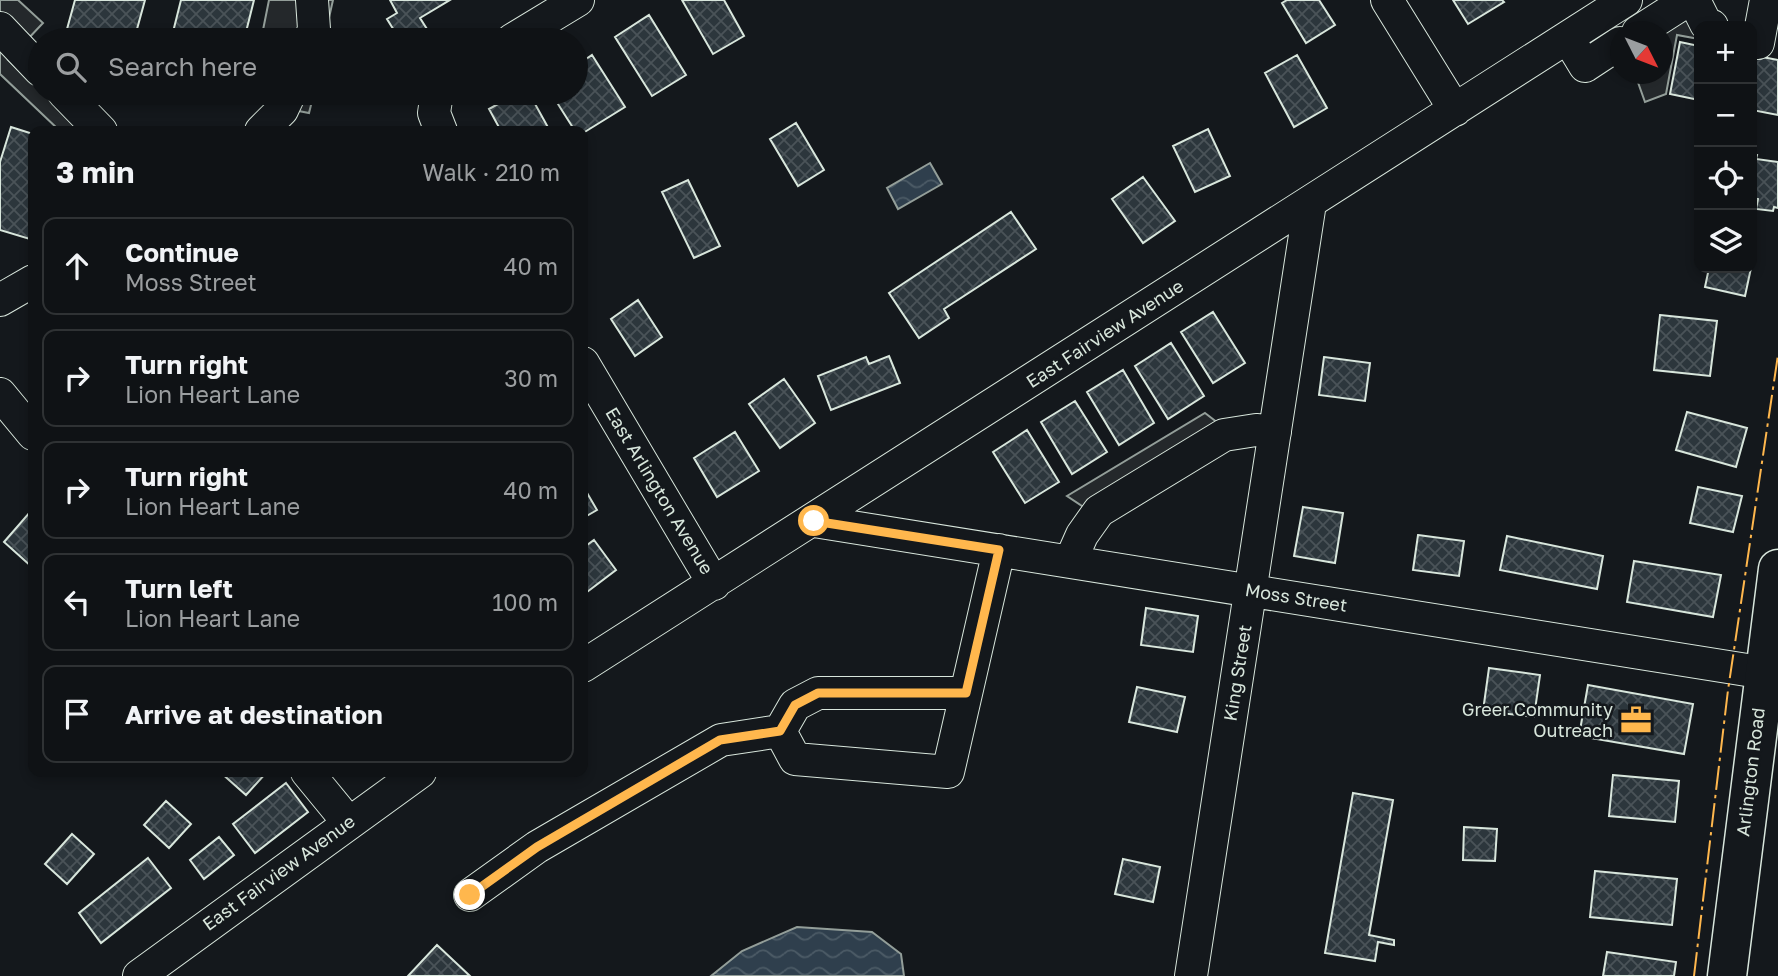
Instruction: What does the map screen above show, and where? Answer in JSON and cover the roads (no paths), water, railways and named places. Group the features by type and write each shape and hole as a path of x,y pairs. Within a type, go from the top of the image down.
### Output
{"main road":[{"name":"Arlington Road","path":"1727,976 1771,674 1778,569"}],"street":[{"path":"312,0 312,28"},
{"path":"532,28 578,0"},
{"path":"1387,0 1455,110"},
{"name":"East Fairview Avenue","path":"588,663 1626,0"},
{"path":"1656,21 1688,0"},
{"path":"1694,0 1704,21"},
{"path":"1763,42 1766,0"},
{"path":"0,27 28,56"},
{"path":"1568,38 1585,66 1610,50"},
{"path":"76,105 96,126"},
{"path":"266,126 284,105"},
{"path":"435,105 434,113 439,126"},
{"name":"King Street","path":"1191,976 1310,203"},
{"path":"0,300 28,284"},
{"name":"East Arlington Avenue","path":"588,371 715,584"},
{"path":"0,394 28,429"},
{"path":"1070,562 1089,522 1099,511 1224,435 1256,430 1275,432"},
{"name":"Moss Street","path":"814,521 1771,674"},
{"path":"780,731 795,759 948,772 999,550"},
{"path":"780,731 795,705 818,693 966,693"},
{"path":"470,895 537,847 720,740 780,731"},
{"path":"311,777 348,822"},
{"name":"East Fairview Avenue","path":"139,976 413,777"}],"water":[{"path":"930,163 942,184 898,209 887,188"},
{"path":"797,927 872,932 901,954 904,976 711,976 742,951"}],"place":[{"name":"Greer Community Outreach","path":"1636,720"}]}
